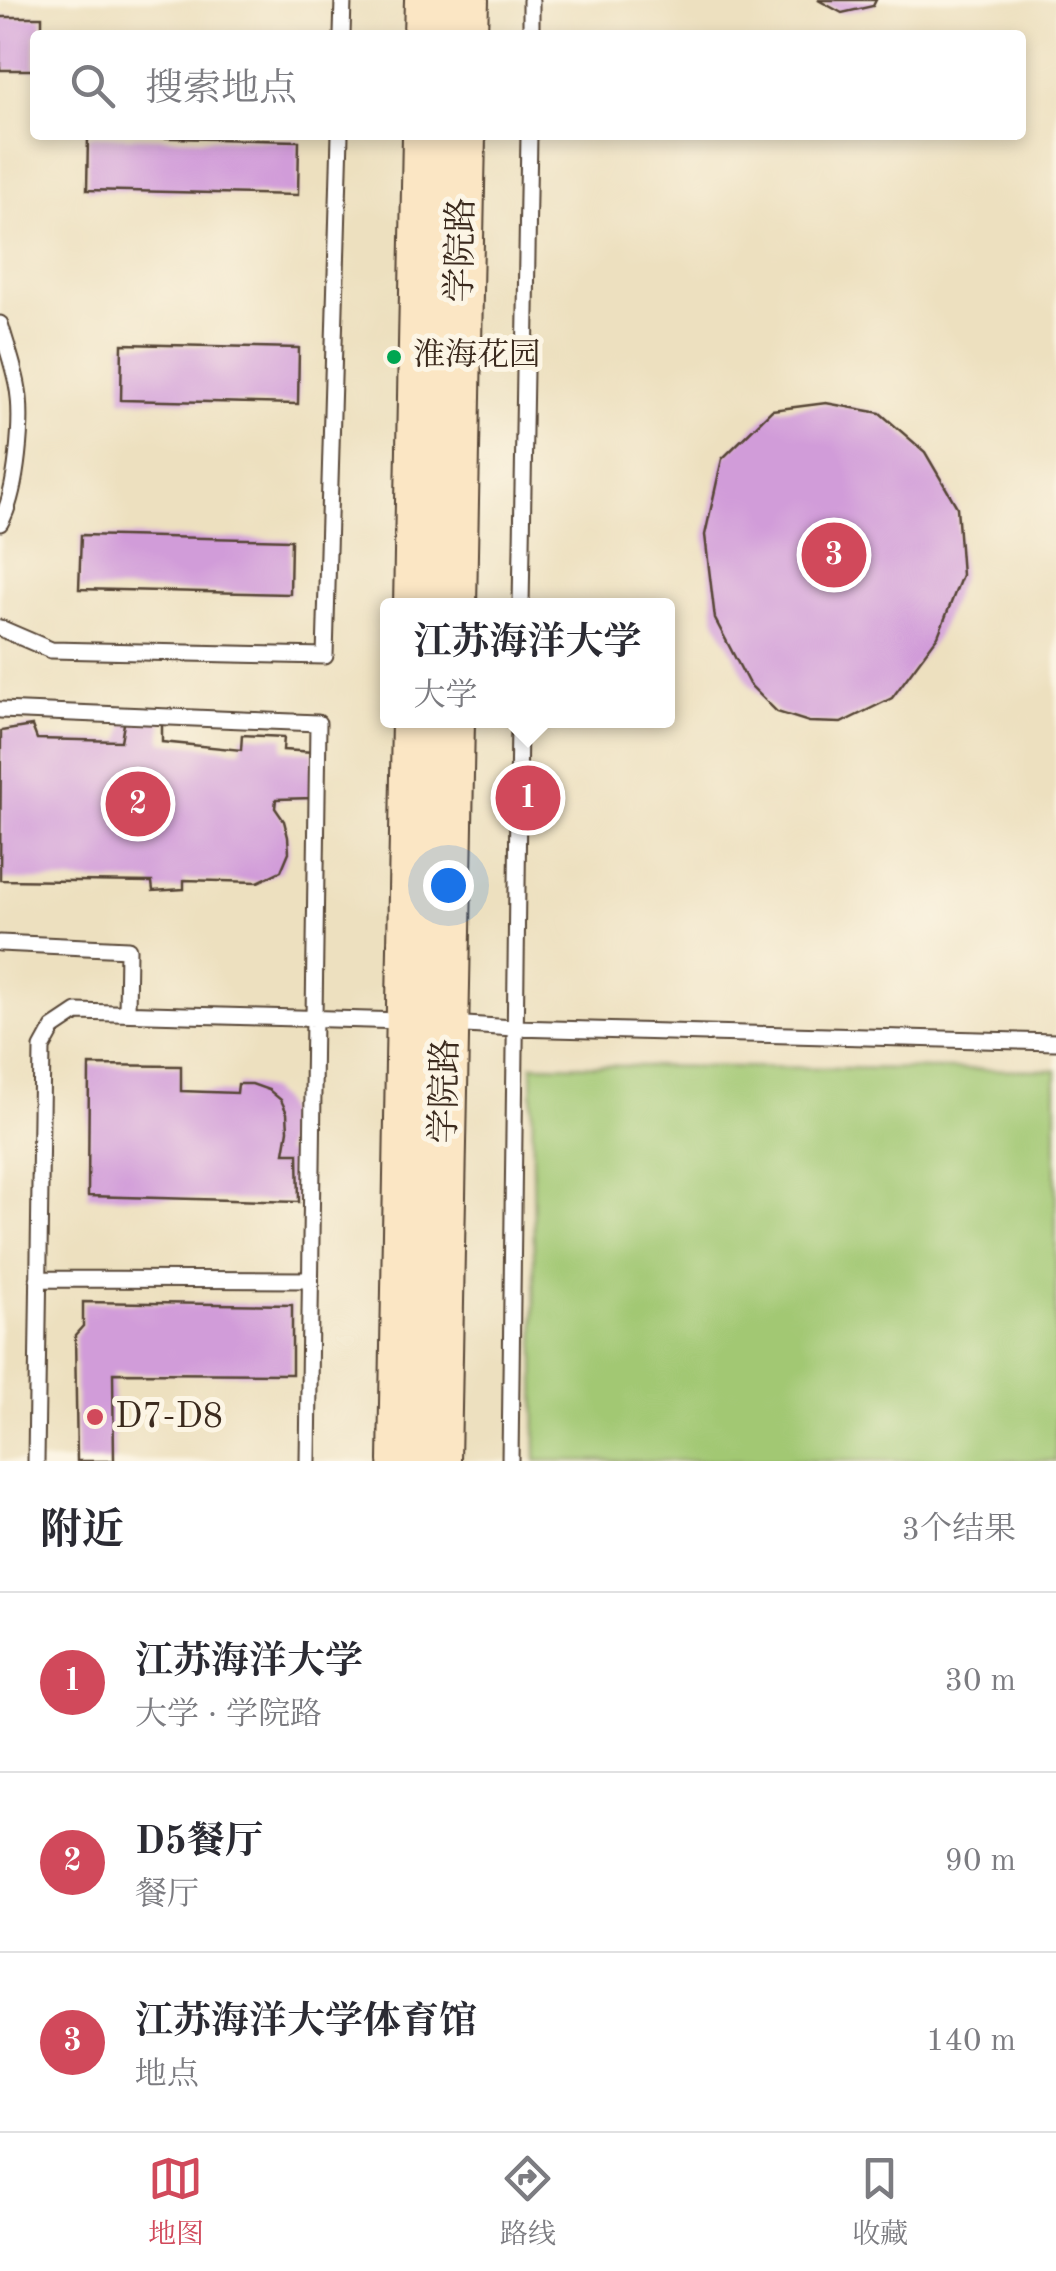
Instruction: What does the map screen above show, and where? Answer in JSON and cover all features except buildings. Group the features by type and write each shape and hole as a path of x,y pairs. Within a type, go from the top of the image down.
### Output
{"main road":[{"path":"426,0 426,30"},
{"path":"466,30 467,0"},
{"name":"学院路","path":"415,598 424,140"},
{"name":"学院路","path":"455,598 464,140"},
{"name":"学院路","path":"413,728 428,1022 438,1461"},
{"name":"学院路","path":"400,1461 428,1022 452,728"}],"lane":[{"path":"342,30 343,0"},
{"path":"530,30 531,0"},
{"path":"0,628 51,650 325,656 340,140"},
{"path":"521,598 529,140"},
{"path":"0,324 18,388 18,459 6,514 0,523"},
{"path":"0,710 318,723 308,1461"},
{"path":"510,1461 519,728"},
{"path":"0,943 128,948 127,1013"},
{"path":"36,1461 42,1048 53,1028 77,1012 1056,1042"},
{"path":"38,1279 310,1280"}],"green space":[{"path":"532,1065 1056,1070 1056,1461 536,1461"}],"place":[{"name":"淮海花园","path":"394,357"},
{"name":"江苏海洋大学体育馆","path":"834,555"},
{"name":"江苏海洋大学","path":"528,798"},
{"name":"D5餐厅","path":"138,804"},
{"name":"D7-D8","path":"95,1417"}]}
